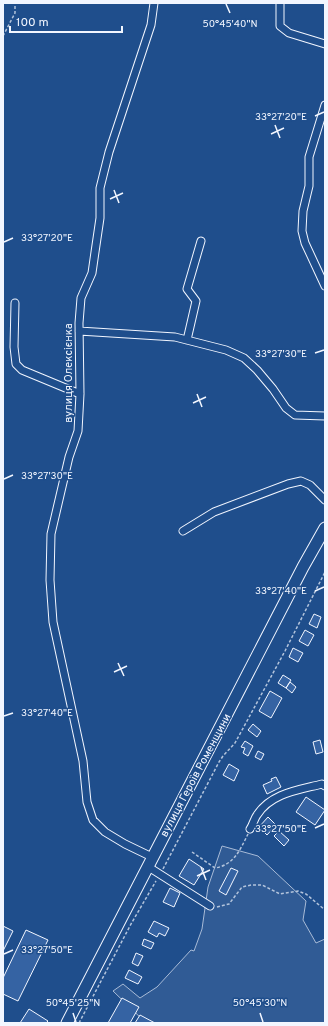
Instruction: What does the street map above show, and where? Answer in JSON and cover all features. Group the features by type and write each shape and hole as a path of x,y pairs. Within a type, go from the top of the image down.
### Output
{"main road":[{"name":"вулиця Героїв Роменщини","path":"67,1023 303,567 325,528"}],"street":[{"name":"вулиця Олексієнка","path":"154,3 151,25 109,152 100,188 100,218 92,273 80,298 80,394 78,431 69,457 51,534 50,580 53,622 83,761 87,802 93,820 105,832 150,861 160,874 210,906"},
{"path":"280,3 280,26 289,33 325,44"},
{"path":"325,105 309,157 309,186 303,211 302,231 305,244 325,286"},
{"path":"187,340 196,301 187,289 201,241"},
{"path":"15,303 14,347 16,364 22,370 80,394"},
{"path":"79,331 175,337 226,350 244,358 257,370 286,408 296,415 325,416"},
{"path":"183,531 214,512 288,484 301,481 310,486 325,500"},
{"path":"250,829 257,815 267,803 278,796 322,784 325,786"}],"path":[{"path":"3,36 15,13 15,3"},
{"path":"79,1023 219,762 235,743 325,572"},
{"path":"192,852 215,868 223,867 232,861 250,829"},
{"path":"210,906 219,907 229,904 242,887 262,885 280,894 298,891 306,894 325,910"}],"shaded area":[{"path":"222,846 258,856 306,901 303,920 316,943 325,939 325,1023 146,1023 113,991 123,984 140,998 157,987 191,950 194,951 202,929 208,887"}],"building":[{"path":"314,614 321,617 317,628 309,624"},
{"path":"305,630 314,635 308,646 299,641"},
{"path":"293,648 303,653 298,662 289,657"},
{"path":"283,675 291,680 286,688 278,683"},
{"path":"290,682 296,687 292,693 286,688"},
{"path":"270,691 282,698 271,718 259,711"},
{"path":"253,724 261,731 257,737 248,730"},
{"path":"320,740 323,752 316,754 313,742"},
{"path":"245,741 253,746 248,756 243,753 245,748 241,747"},
{"path":"258,751 264,754 261,760 255,757"},
{"path":"229,764 239,770 234,781 223,775"},
{"path":"276,777 281,787 267,794 263,785 272,781 271,779"},
{"path":"306,797 325,810 315,825 296,812"},
{"path":"268,817 276,825 267,835 259,827"},
{"path":"279,831 289,840 284,846 274,836"},
{"path":"189,859 204,869 194,885 179,876"},
{"path":"231,868 238,871 226,895 219,891"},
{"path":"170,888 180,893 174,907 163,902"},
{"path":"154,921 169,928 165,936 159,933 157,937 148,932"},
{"path":"3,926 13,931 3,951"},
{"path":"26,930 48,940 18,1001 3,994 3,978"},
{"path":"144,939 154,943 151,949 142,945"},
{"path":"136,953 143,956 138,966 132,963"},
{"path":"129,970 142,977 138,984 125,978"},
{"path":"122,998 139,1007 130,1023 108,1023"},
{"path":"29,1009 48,1021 46,1023 20,1023"},
{"path":"140,1015 155,1023 135,1023"}]}
